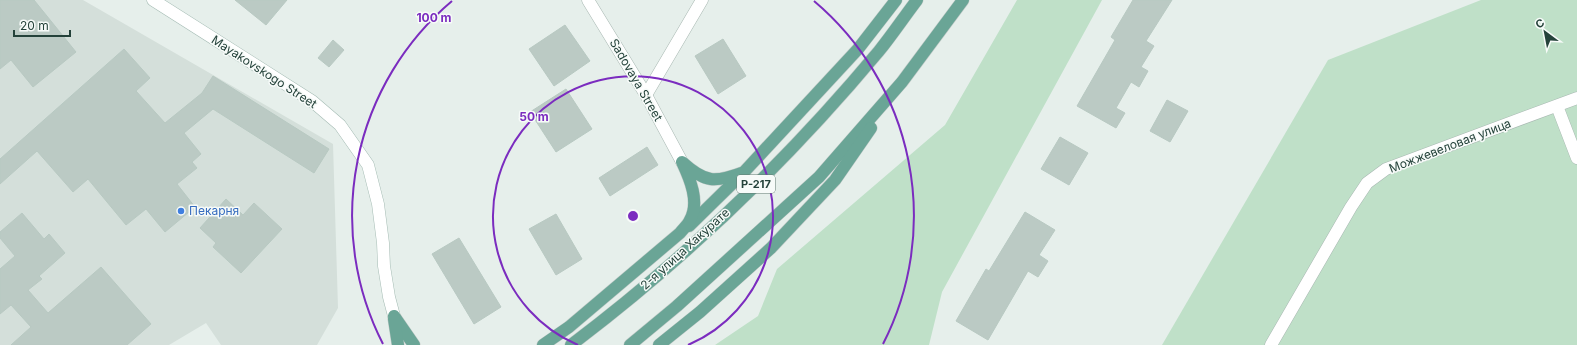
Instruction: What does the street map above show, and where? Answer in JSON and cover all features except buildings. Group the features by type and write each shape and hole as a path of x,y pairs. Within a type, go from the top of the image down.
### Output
{"main road":[{"path":"543,345 604,298 680,234 744,172 858,49 896,0"},
{"name":"2-я улица Хакурате","path":"571,345 687,251 732,208 816,124 879,50 917,0"},
{"path":"659,345 700,312 770,248 835,180 902,82 964,0"},
{"path":"630,345 683,301 819,177 902,82"},
{"path":"682,162 705,179 725,180 744,172"},
{"path":"680,234 690,220 694,207 693,190 682,162"},
{"path":"394,316 398,345"},
{"path":"394,316 414,345"}],"street":[{"name":"Mayakovskogo Street","path":"153,0 312,101 340,125 368,165 378,204 384,243 384,266 388,297 394,316"},
{"name":"Sadovaya Street","path":"588,0 646,95 682,162"},
{"path":"646,95 702,0"},
{"name":"Можжевеловая улица","path":"1271,345 1350,207 1366,183 1386,169 1577,98"},
{"path":"1557,106 1577,158"}],"shaded area":[{"path":"0,0 83,0 333,144 338,308 317,345 221,345 206,323 169,345 0,345"}],"green space":[{"path":"1017,0 1102,0 942,292 929,345 715,345 758,316 777,269 945,125"},
{"path":"1481,0 1577,0 1577,345 1162,345 1328,60"}],"place":[{"name":"Пекарня","path":"181,211"}]}
